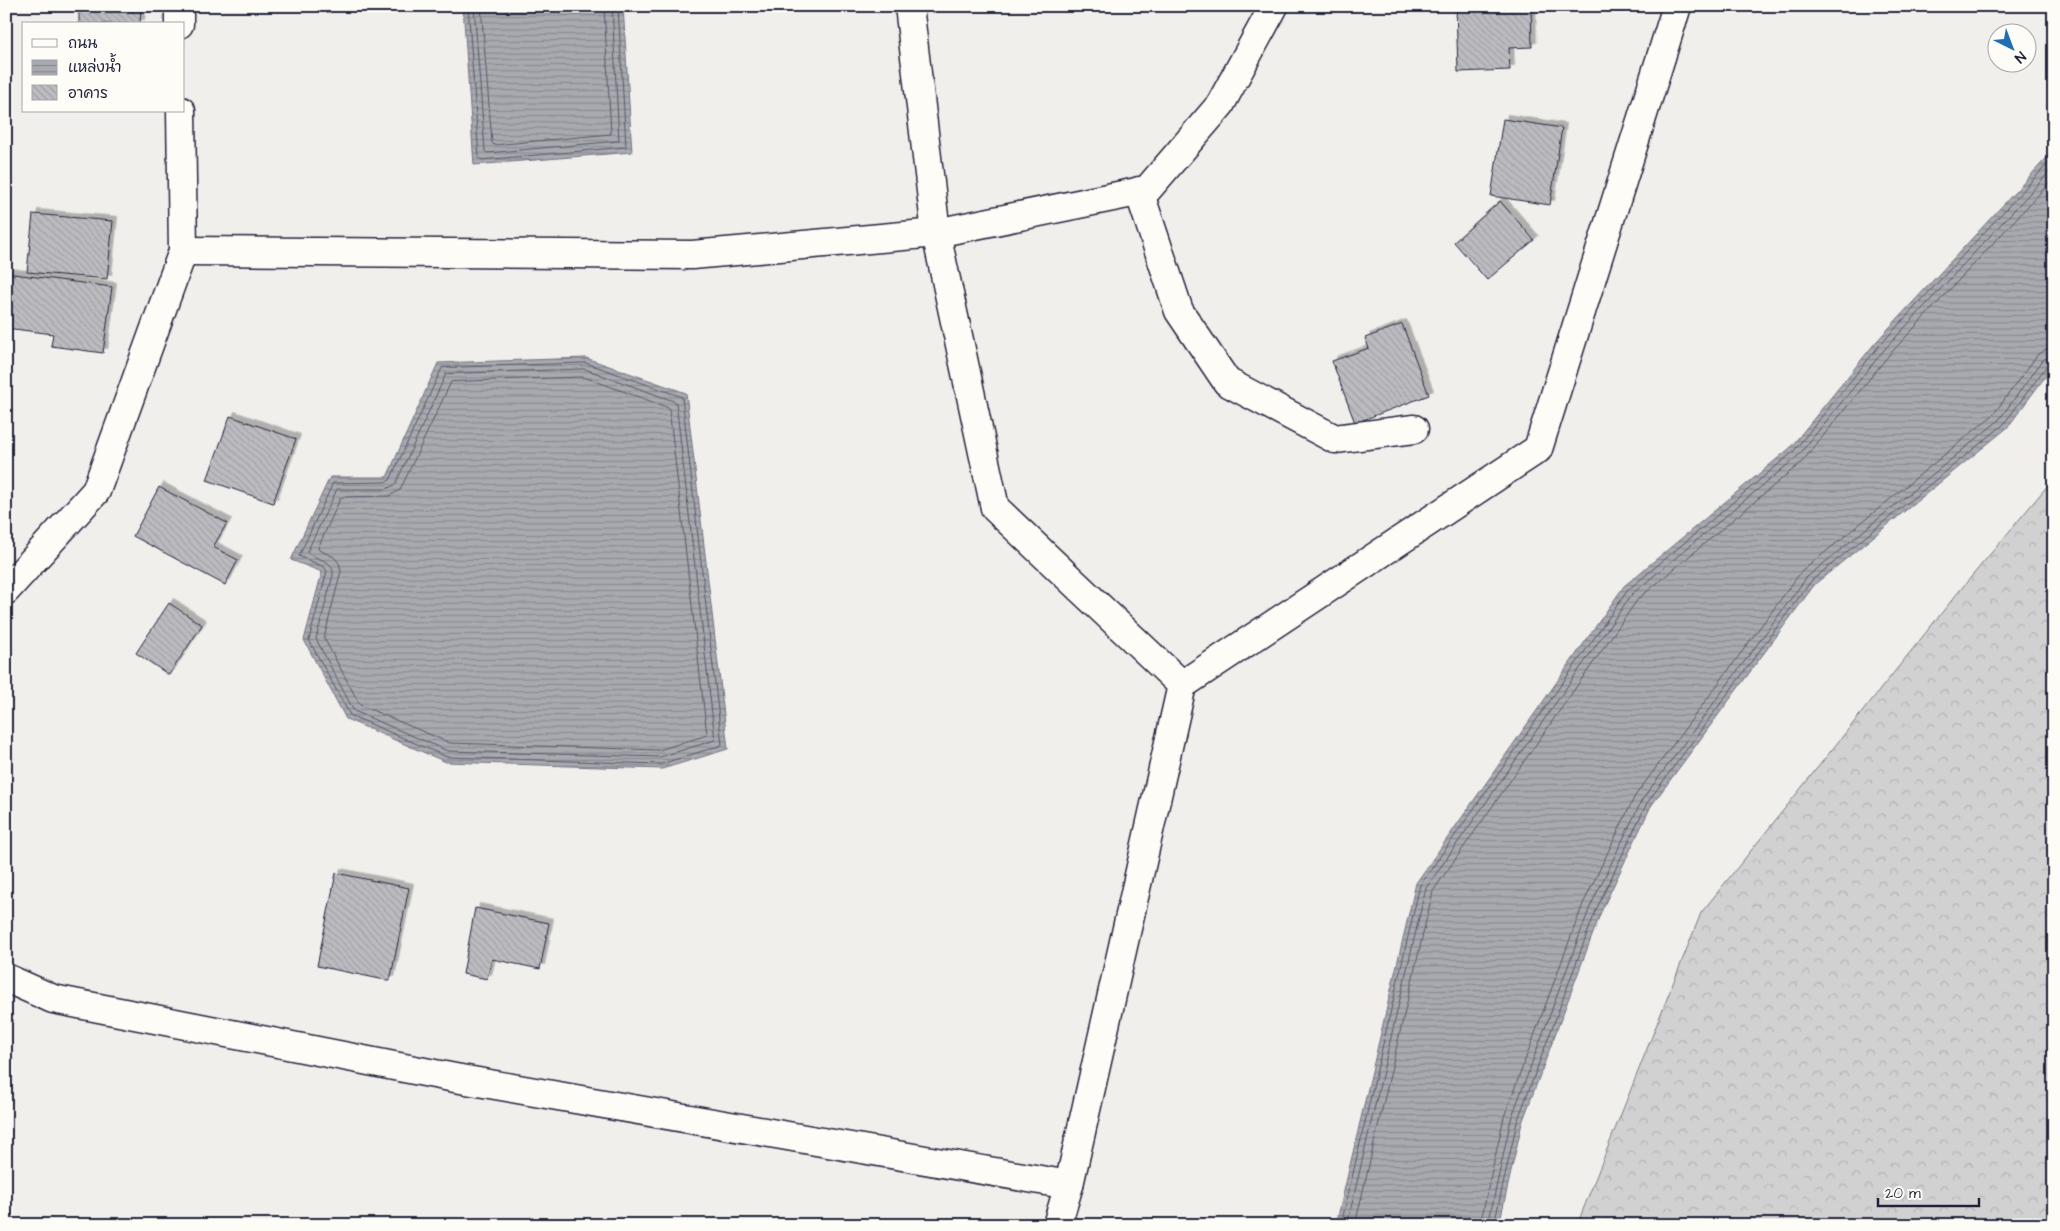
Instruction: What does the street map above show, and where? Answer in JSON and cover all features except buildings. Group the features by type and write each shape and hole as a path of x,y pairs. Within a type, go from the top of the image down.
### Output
{"street":[{"path":"179,6 179,22"},
{"path":"909,6 936,233 995,508 1182,685"},
{"path":"183,252 692,255 936,233 1147,190 1220,105 1274,6"},
{"path":"1057,1225 1069,1185 1182,685 1538,449 1677,6"},
{"path":"6,590 96,491 183,252 181,112"},
{"path":"1139,191 1179,311 1227,382 1335,440 1414,429"},
{"path":"6,978 53,1000 455,1078 1069,1185"}],"green space":[{"path":"2054,478 2054,1225 1577,1225 1701,913 1956,595"}],"water":[{"path":"463,6 623,6 632,152 474,165"},
{"path":"2054,150 2054,365 2007,428 1815,584 1651,806 1601,912 1522,1123 1499,1225 1336,1225 1416,883 1624,586 1790,448 1875,343"},
{"path":"586,358 686,393 728,749 662,769 446,762 346,719 304,640 322,572 291,560 330,477 387,477 438,363"}]}
